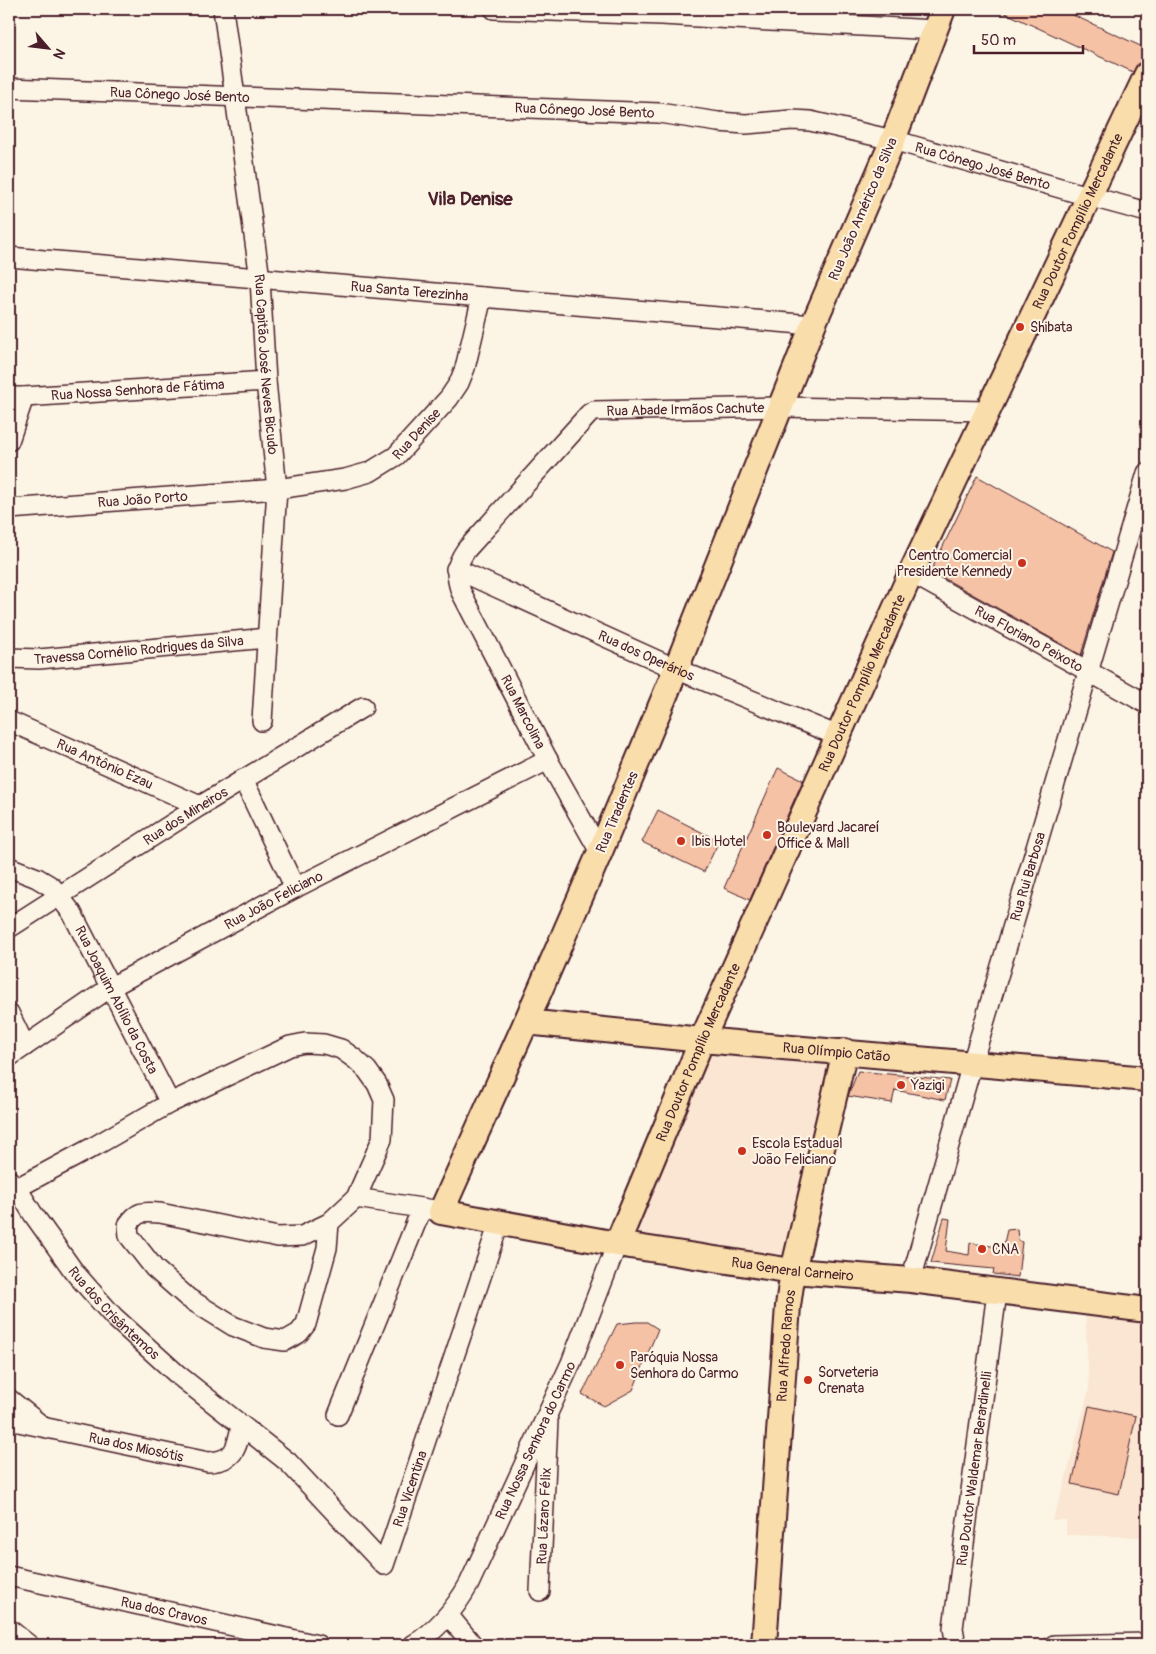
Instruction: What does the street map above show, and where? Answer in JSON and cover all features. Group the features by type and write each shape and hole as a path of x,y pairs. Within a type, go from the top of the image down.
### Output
{"main road":[{"name":"Rua João Américo da Silva","path":"780,407 813,325 893,140 939,19"},
{"name":"Rua Doutor Pompílio Mercadante","path":"617,1244 702,1040 911,573 1147,74"},
{"name":"Rua Tiradentes","path":"431,1210 526,1022 600,852 676,669 780,407"},
{"name":"Rua Olímpio Catão","path":"526,1022 702,1040 845,1051 1147,1079"},
{"name":"Rua Alfredo Ramos","path":"764,1645 788,1306 793,1271 845,1051"},
{"name":"Rua General Carneiro","path":"431,1210 617,1244 793,1271 911,1280 1147,1310"}],"street":[{"name":"Rua Capitão José Neves Bicudo","path":"223,9 260,279 266,381 277,489 262,721"},
{"path":"494,9 661,15 939,19"},
{"name":"Rua Cônego José Bento","path":"9,88 659,114 746,124 810,120 893,140 1147,212"},
{"name":"Rua Santa Terezinha","path":"9,257 813,325"},
{"name":"Rua Denise","path":"277,489 345,479 370,472 396,456 449,398 459,383 465,368 482,297"},
{"name":"Rua Nossa Senhora de Fátima","path":"16,397 266,381"},
{"path":"9,441 16,397"},
{"name":"Rua Abade Irmãos Cachute","path":"456,569 466,550 591,412 780,407 987,411"},
{"name":"Rua Rui Barbosa","path":"911,1280 972,1064 1147,473"},
{"name":"Rua João Porto","path":"9,509 277,489"},
{"name":"Rua dos Operários","path":"456,569 676,669 838,736"},
{"name":"Rua Marcolina","path":"456,569 457,581 461,592 548,760 600,852"},
{"name":"Rua Floriano Peixoto","path":"911,573 1147,704"},
{"name":"Travessa Cornélio Rodrigues da Silva","path":"9,658 39,659 267,638"},
{"name":"Rua dos Mineiros","path":"9,928 200,806 363,706"},
{"name":"Rua Antônio Ezau","path":"9,721 200,806"},
{"name":"Rua João Feliciano","path":"9,1057 110,987 295,888 548,760"},
{"path":"244,779 295,888"},
{"name":"Rua Joaquim Abílio da Costa","path":"9,867 52,887 72,912 170,1103"},
{"path":"9,1013 25,1046"},
{"path":"13,1184 95,1146 170,1103 290,1046 305,1043 324,1044 341,1049 367,1070 377,1084 384,1100 382,1139 356,1198 329,1223 302,1236 278,1237 160,1213 142,1212 132,1218 128,1225 129,1236 154,1268 188,1298 233,1326 264,1338 285,1341 299,1333 306,1324 327,1248 329,1223"},
{"name":"Rua dos Crisântemos","path":"13,1184 75,1273 114,1317 178,1375 241,1426"},
{"path":"338,1415 431,1210 356,1198"},
{"name":"Rua Vicentina","path":"241,1426 288,1462 384,1565 499,1223"},
{"name":"Rua Nossa Senhora do Carmo","path":"442,1622 470,1584 571,1363 617,1244"},
{"name":"Rua Doutor Waldemar Berardinelli","path":"956,1645 953,1628 997,1292"},
{"path":"9,1399 46,1428"},
{"name":"Rua Lázaro Félix","path":"540,1591 548,1411"},
{"name":"Rua dos Miosótis","path":"9,1420 208,1462 218,1462 227,1458 235,1451 241,1426"},
{"name":"Rua dos Cravos","path":"9,1576 318,1645"},
{"path":"413,1645 425,1638 442,1622 473,1645"},
{"path":"9,1629 28,1645"},
{"path":"1054,1645 1147,1643"}],"shaded area":[{"name":"Escola Estadual João Feliciano","path":"710,1055 836,1065 787,1261 635,1236"},
{"path":"1085,1310 1138,1319 1143,1332 1147,1333 1147,1537 1066,1535 1066,1520 1052,1520 1062,1493 1089,1389"}],"building":[{"path":"997,9 1060,9 1147,49 1147,53 1144,61 1139,63 1133,72"},
{"name":"Centro Comercial Presidente Kennedy","path":"977,476 1112,552 1081,655 931,571"},
{"name":"Boulevard Jacareí Office & Mall","path":"778,768 803,780 750,900 724,888"},
{"name":"Ibis Hotel","path":"658,810 719,841 704,872 642,842"},
{"name":"Yazigi","path":"858,1071 950,1080 945,1100 895,1090 892,1103 848,1096"},
{"path":"944,1218 950,1219 946,1251 969,1255 970,1243 998,1247 999,1244 1004,1243 1007,1230 1017,1229 1018,1240 1022,1242 1018,1277 993,1274 994,1269 931,1263"},
{"name":"Paróquia Nossa Senhora do Carmo","path":"647,1322 658,1329 633,1390 604,1406 582,1394 617,1324"},
{"path":"1089,1406 1136,1416 1119,1494 1072,1484"}],"place":[{"name":"Shibata","path":"1020,327"},
{"name":"Centro Comercial Presidente Kennedy","path":"1022,563"},
{"name":"Boulevard Jacareí Office & Mall","path":"767,835"},
{"name":"Ibis Hotel","path":"681,841"},
{"name":"Yazigi","path":"901,1085"},
{"name":"Escola Estadual João Feliciano","path":"742,1151"},
{"name":"CNA","path":"982,1249"},
{"name":"Paróquia Nossa Senhora do Carmo","path":"620,1365"},
{"name":"Sorveteria Crenata","path":"808,1380"}],"district":[{"name":"Vila Denise","path":"470,199"}]}
